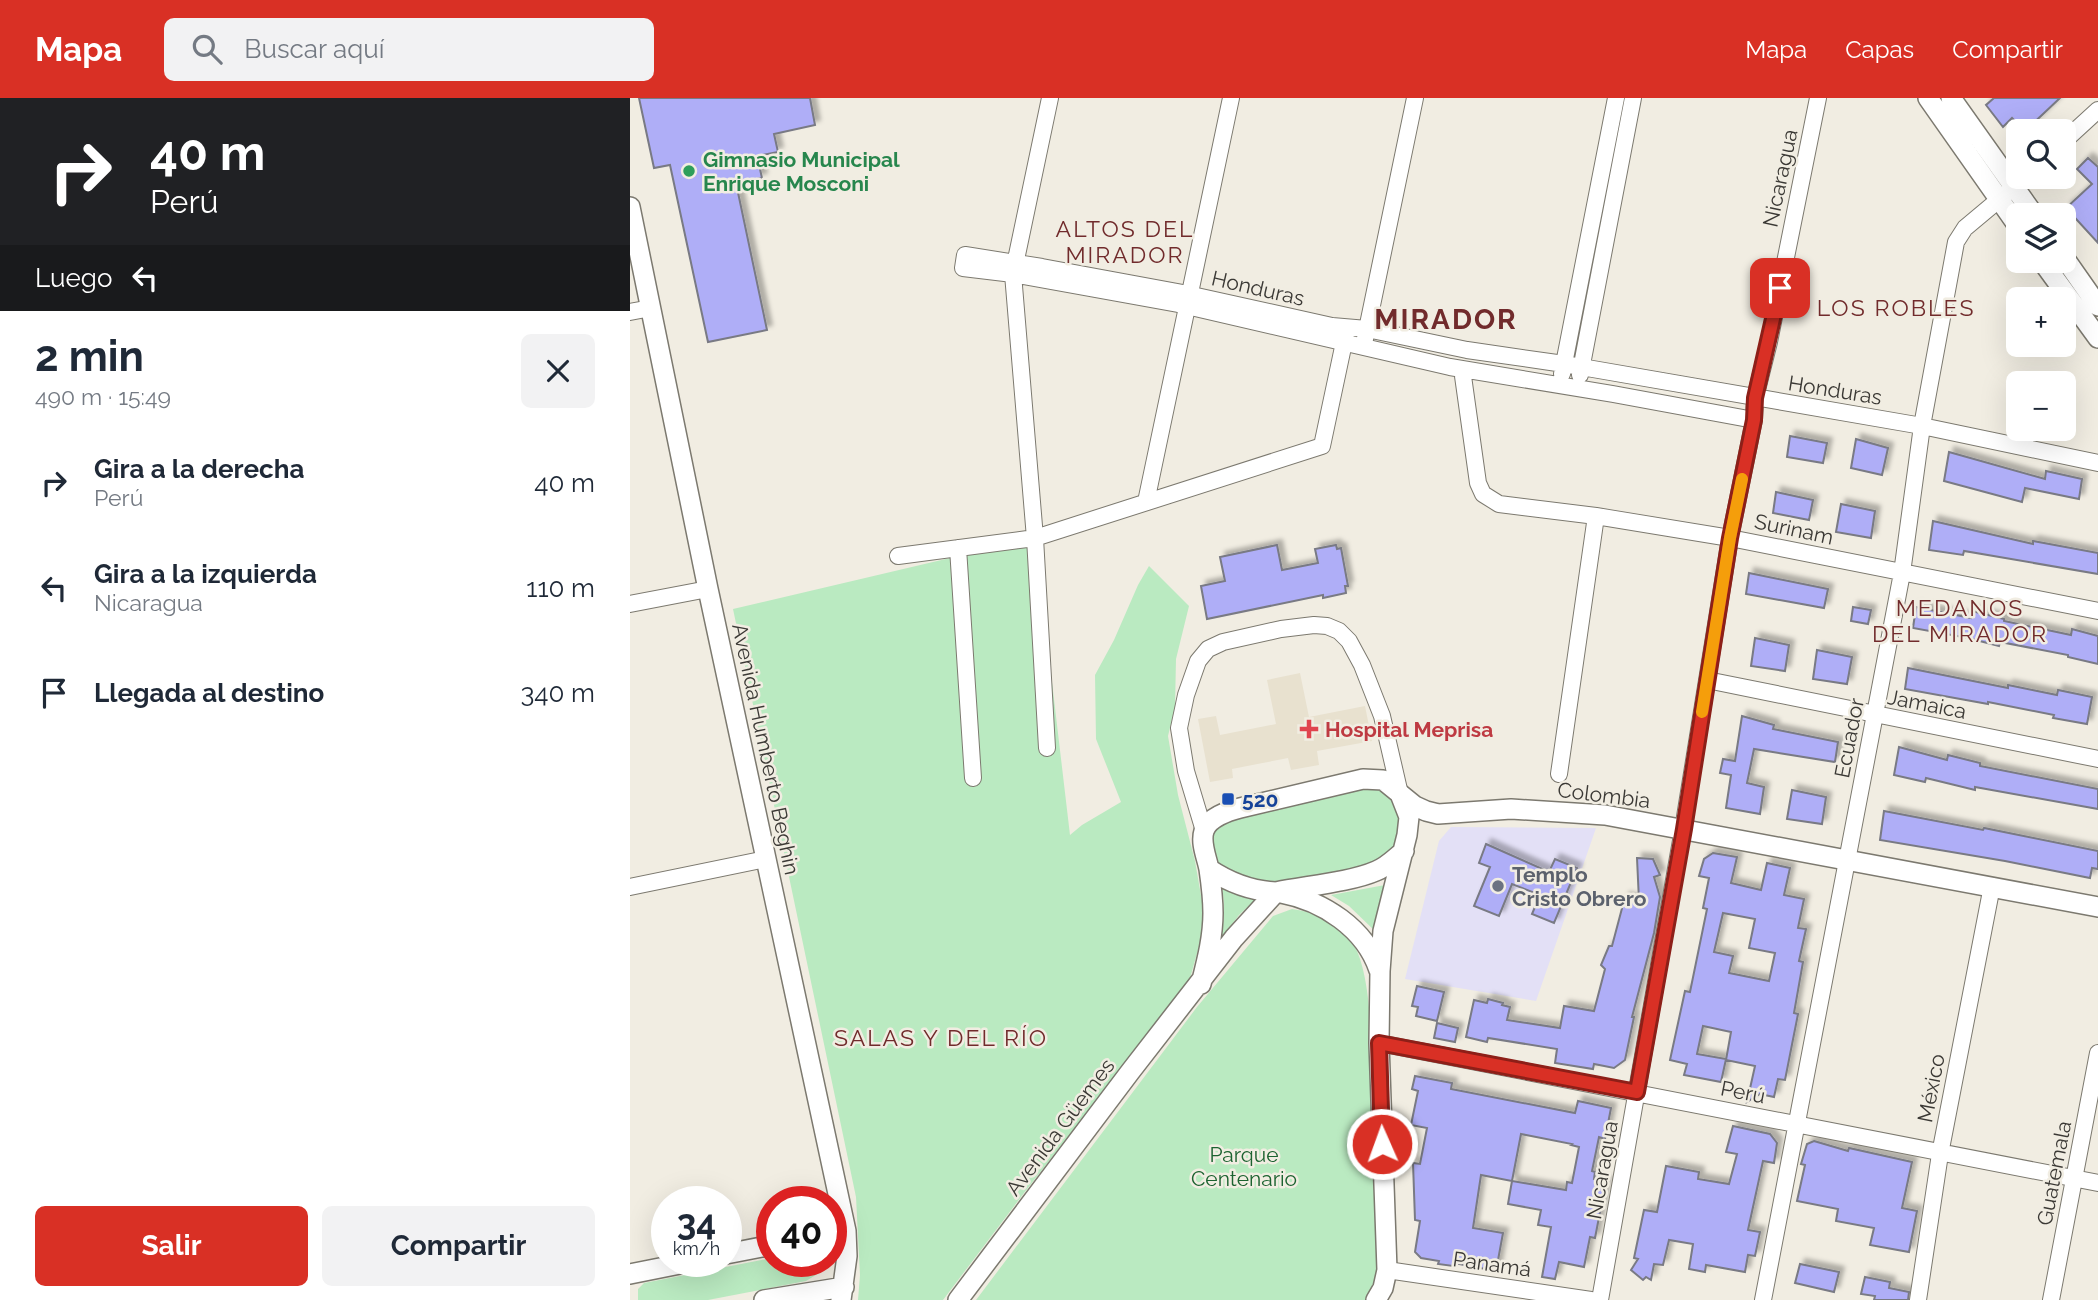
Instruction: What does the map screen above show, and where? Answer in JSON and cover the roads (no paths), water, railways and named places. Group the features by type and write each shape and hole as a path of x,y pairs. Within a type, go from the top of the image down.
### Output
{"street":[{"path":"1047,748 1015,268 1050,98"},
{"path":"1146,502 1231,98"},
{"path":"1363,346 1415,98"},
{"path":"1560,385 1616,98"},
{"path":"1578,388 1633,98"},
{"name":"Nicaragua","path":"1600,1300 1684,829 1730,538 1754,420 1755,398 1769,342 1818,98"},
{"path":"1928,98 2006,210"},
{"path":"1951,98 2006,165"},
{"path":"2076,130 2098,110"},
{"name":"Ecuador","path":"1763,1300 1902,573 1922,426 1956,242 1965,228 2012,189"},
{"name":"Avenida Humberto Beghin","path":"630,207 708,589 754,797 830,1186"},
{"name":"Honduras","path":"1015,268 1332,326 1363,346 1462,369 1754,420"},
{"path":"2051,273 2095,328"},
{"path":"2075,273 2098,306"},
{"path":"630,312 651,307"},
{"name":"Honduras","path":"1345,335 1367,329 1467,350 1582,367 1922,426 2098,463"},
{"path":"898,556 1035,538 1322,446 1345,335"},
{"name":"Surinam","path":"1462,369 1478,484 1483,494 1499,504 1596,516 1730,538 2098,611"},
{"path":"1559,774 1596,516"},
{"path":"958,548 973,778"},
{"path":"630,604 708,589"},
{"path":"1201,984 1212,932 1213,912 1204,831 1186,771 1179,728 1186,695 1198,661 1208,649 1223,642 1281,629 1328,626 1339,631 1349,641 1362,665 1382,716 1409,817 1404,851 1383,931 1380,971 1379,1043 1387,1270 1383,1288 1376,1300"},
{"name":"Jamaica","path":"1707,680 2098,759"},
{"name":"Colombia","path":"1204,831 1210,823 1229,811 1363,779 1383,780 1415,806 1438,814 1511,809 1605,815 2098,907"},
{"path":"1209,869 1239,886 1276,892 1376,871 1404,851"},
{"path":"630,887 766,859"},
{"name":"México","path":"1917,1300 1940,1154 1993,886"},
{"path":"1276,892 1301,897 1348,925 1363,938 1380,971"},
{"name":"Avenida Güemes","path":"958,1300 1234,938 1276,892"},
{"name":"Perú","path":"1379,1043 2098,1183"},
{"name":"Guatemala","path":"2051,1300 2098,1053"},
{"path":"630,1274 651,1270"},
{"name":"Panamá","path":"1387,1270 1591,1300"},
{"path":"764,1300 842,1293"}],"place":[{"name":"Gimnasio Municipal Enrique Mosconi","path":"689,171"},
{"name":"Hospital Meprisa","path":"1309,729"},
{"name":"520","path":"1228,799"},
{"name":"Templo Cristo Obrero","path":"1498,886"}],"district":[{"name":"ALTOS DEL MIRADOR","path":"1125,241"},
{"name":"LOS ROBLES","path":"1896,307"},
{"name":"MIRADOR","path":"1446,319"},
{"name":"MEDANOS DEL MIRADOR","path":"1960,620"},
{"name":"SALAS Y DEL RÍO","path":"941,1037"}],"park label":[{"name":"Parque Centenario","path":"1244,1166"}]}
